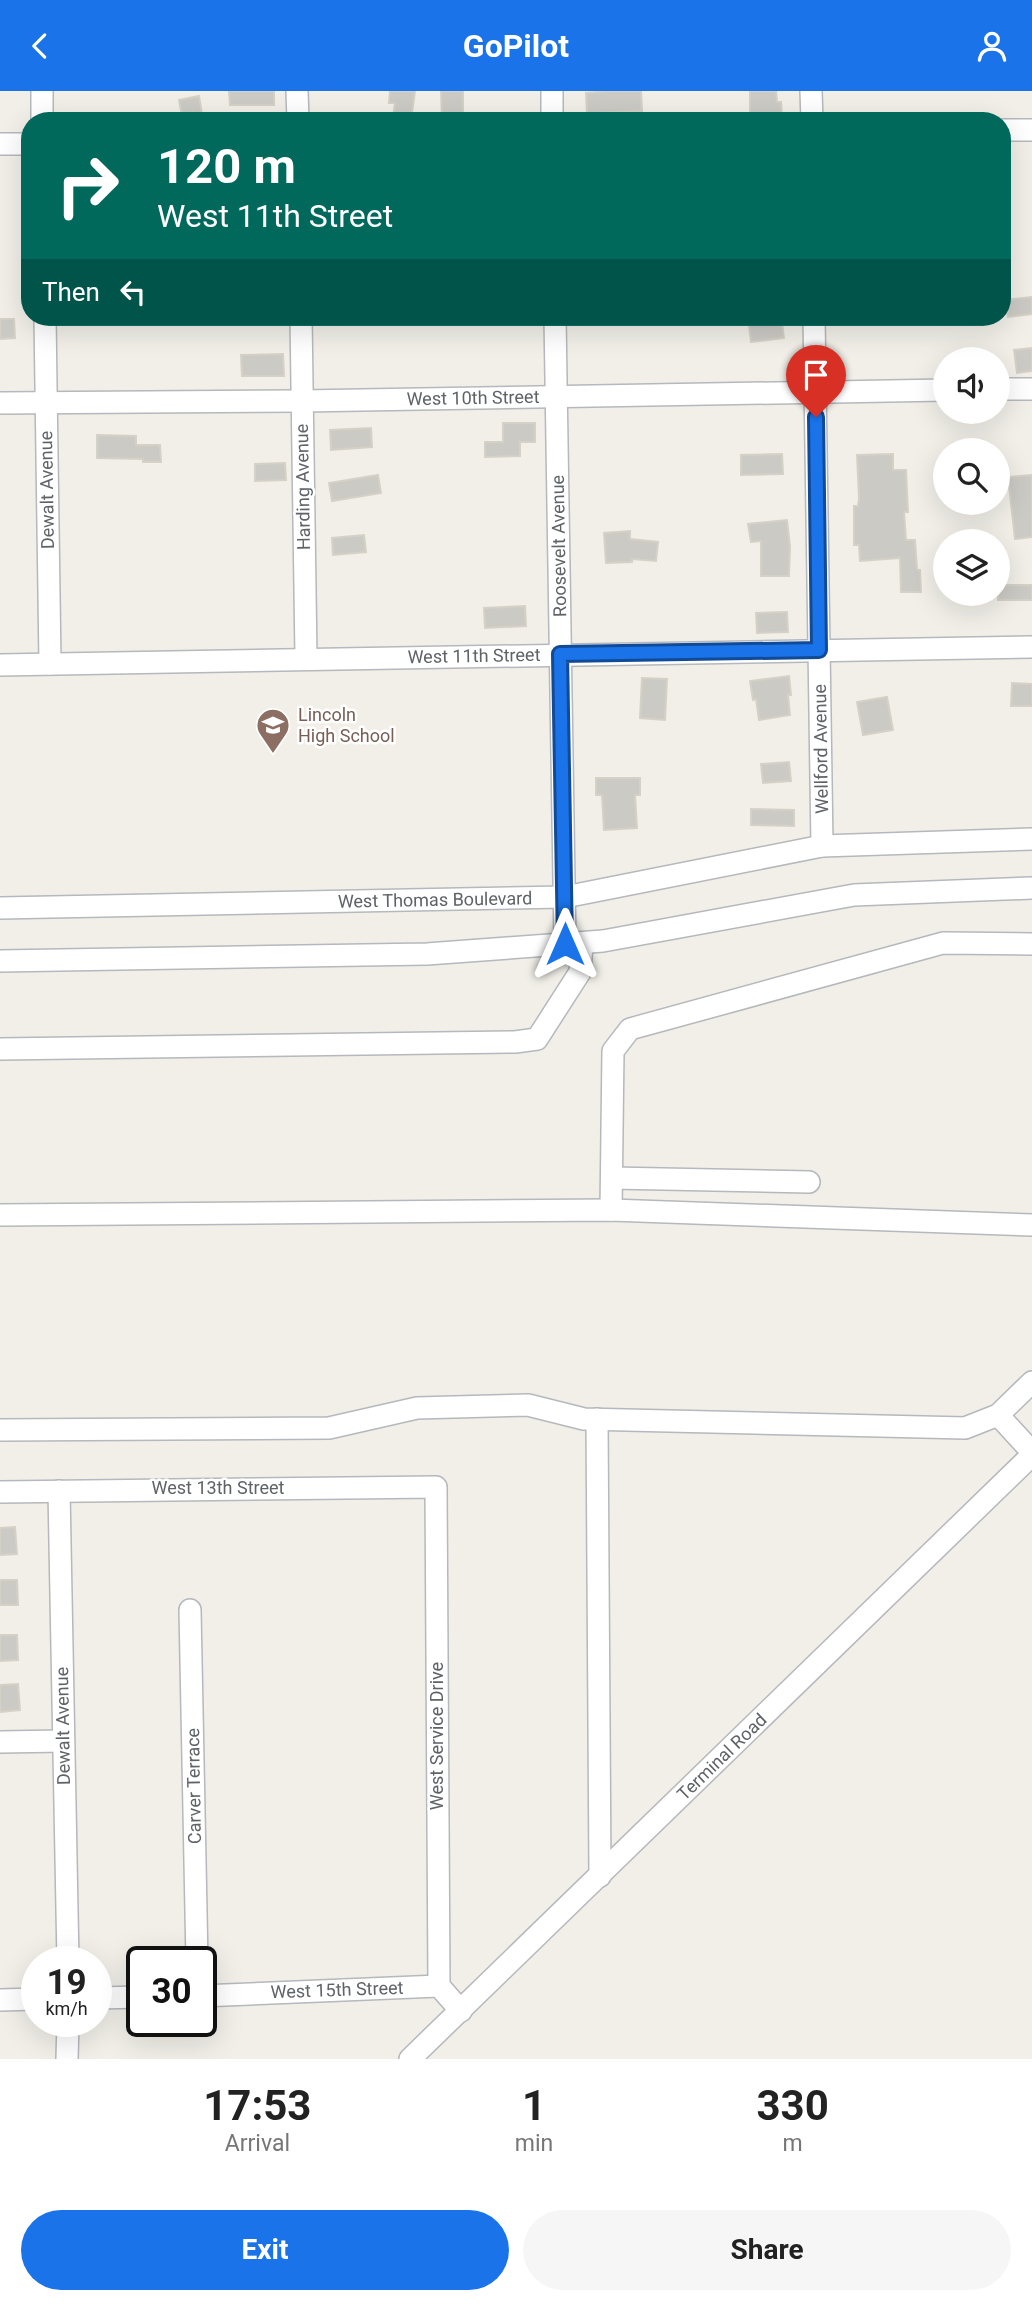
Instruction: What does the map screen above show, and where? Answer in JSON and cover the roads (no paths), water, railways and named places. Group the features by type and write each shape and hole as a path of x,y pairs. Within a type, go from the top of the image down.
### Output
{"street":[{"path":"42,91 42,112"},
{"path":"298,91 298,112"},
{"path":"552,91 552,112"},
{"path":"811,91 812,112"},
{"path":"1011,130 1032,130"},
{"path":"0,144 21,144"},
{"name":"Dewalt Avenue","path":"45,326 50,664"},
{"name":"Harding Avenue","path":"301,326 306,658"},
{"name":"Roosevelt Avenue","path":"0,1049 515,1042 537,1039 580,972 565,897 555,326"},
{"name":"Wellford Avenue","path":"814,326 822,846"},
{"path":"1010,390 1032,389"},
{"name":"West 10th Street","path":"0,403 302,401 933,390"},
{"name":"West 11th Street","path":"0,665 1032,647"},
{"name":"West Thomas Boulevard","path":"0,908 565,897 822,846 1032,839"},
{"path":"0,961 428,954 603,941 854,895 1032,888"},
{"path":"611,1210 613,1051 630,1029 943,943 1032,944"},
{"path":"612,1178 809,1182"},
{"path":"0,1215 611,1210 1032,1225"},
{"path":"0,1430 329,1428 416,1408 528,1405 584,1419 965,1427 998,1415 1032,1382"},
{"path":"998,1415 1032,1453"},
{"path":"597,1419 600,1877"},
{"name":"Terminal Road","path":"410,2059 600,1877 1032,1453"},
{"name":"West 13th Street","path":"0,1492 436,1487"},
{"name":"West Service Drive","path":"436,1487 439,1986"},
{"name":"Dewalt Avenue","path":"59,1491 68,1946"},
{"name":"Carver Terrace","path":"190,1610 197,1946"},
{"path":"0,1742 63,1741"},
{"path":"439,1986 461,2011"},
{"name":"West 15th Street","path":"217,1995 439,1986"},
{"path":"0,2000 21,1999"},
{"path":"67,2059 68,2037"}],"place":[{"name":"Lincoln High School","path":"273,755"}]}
